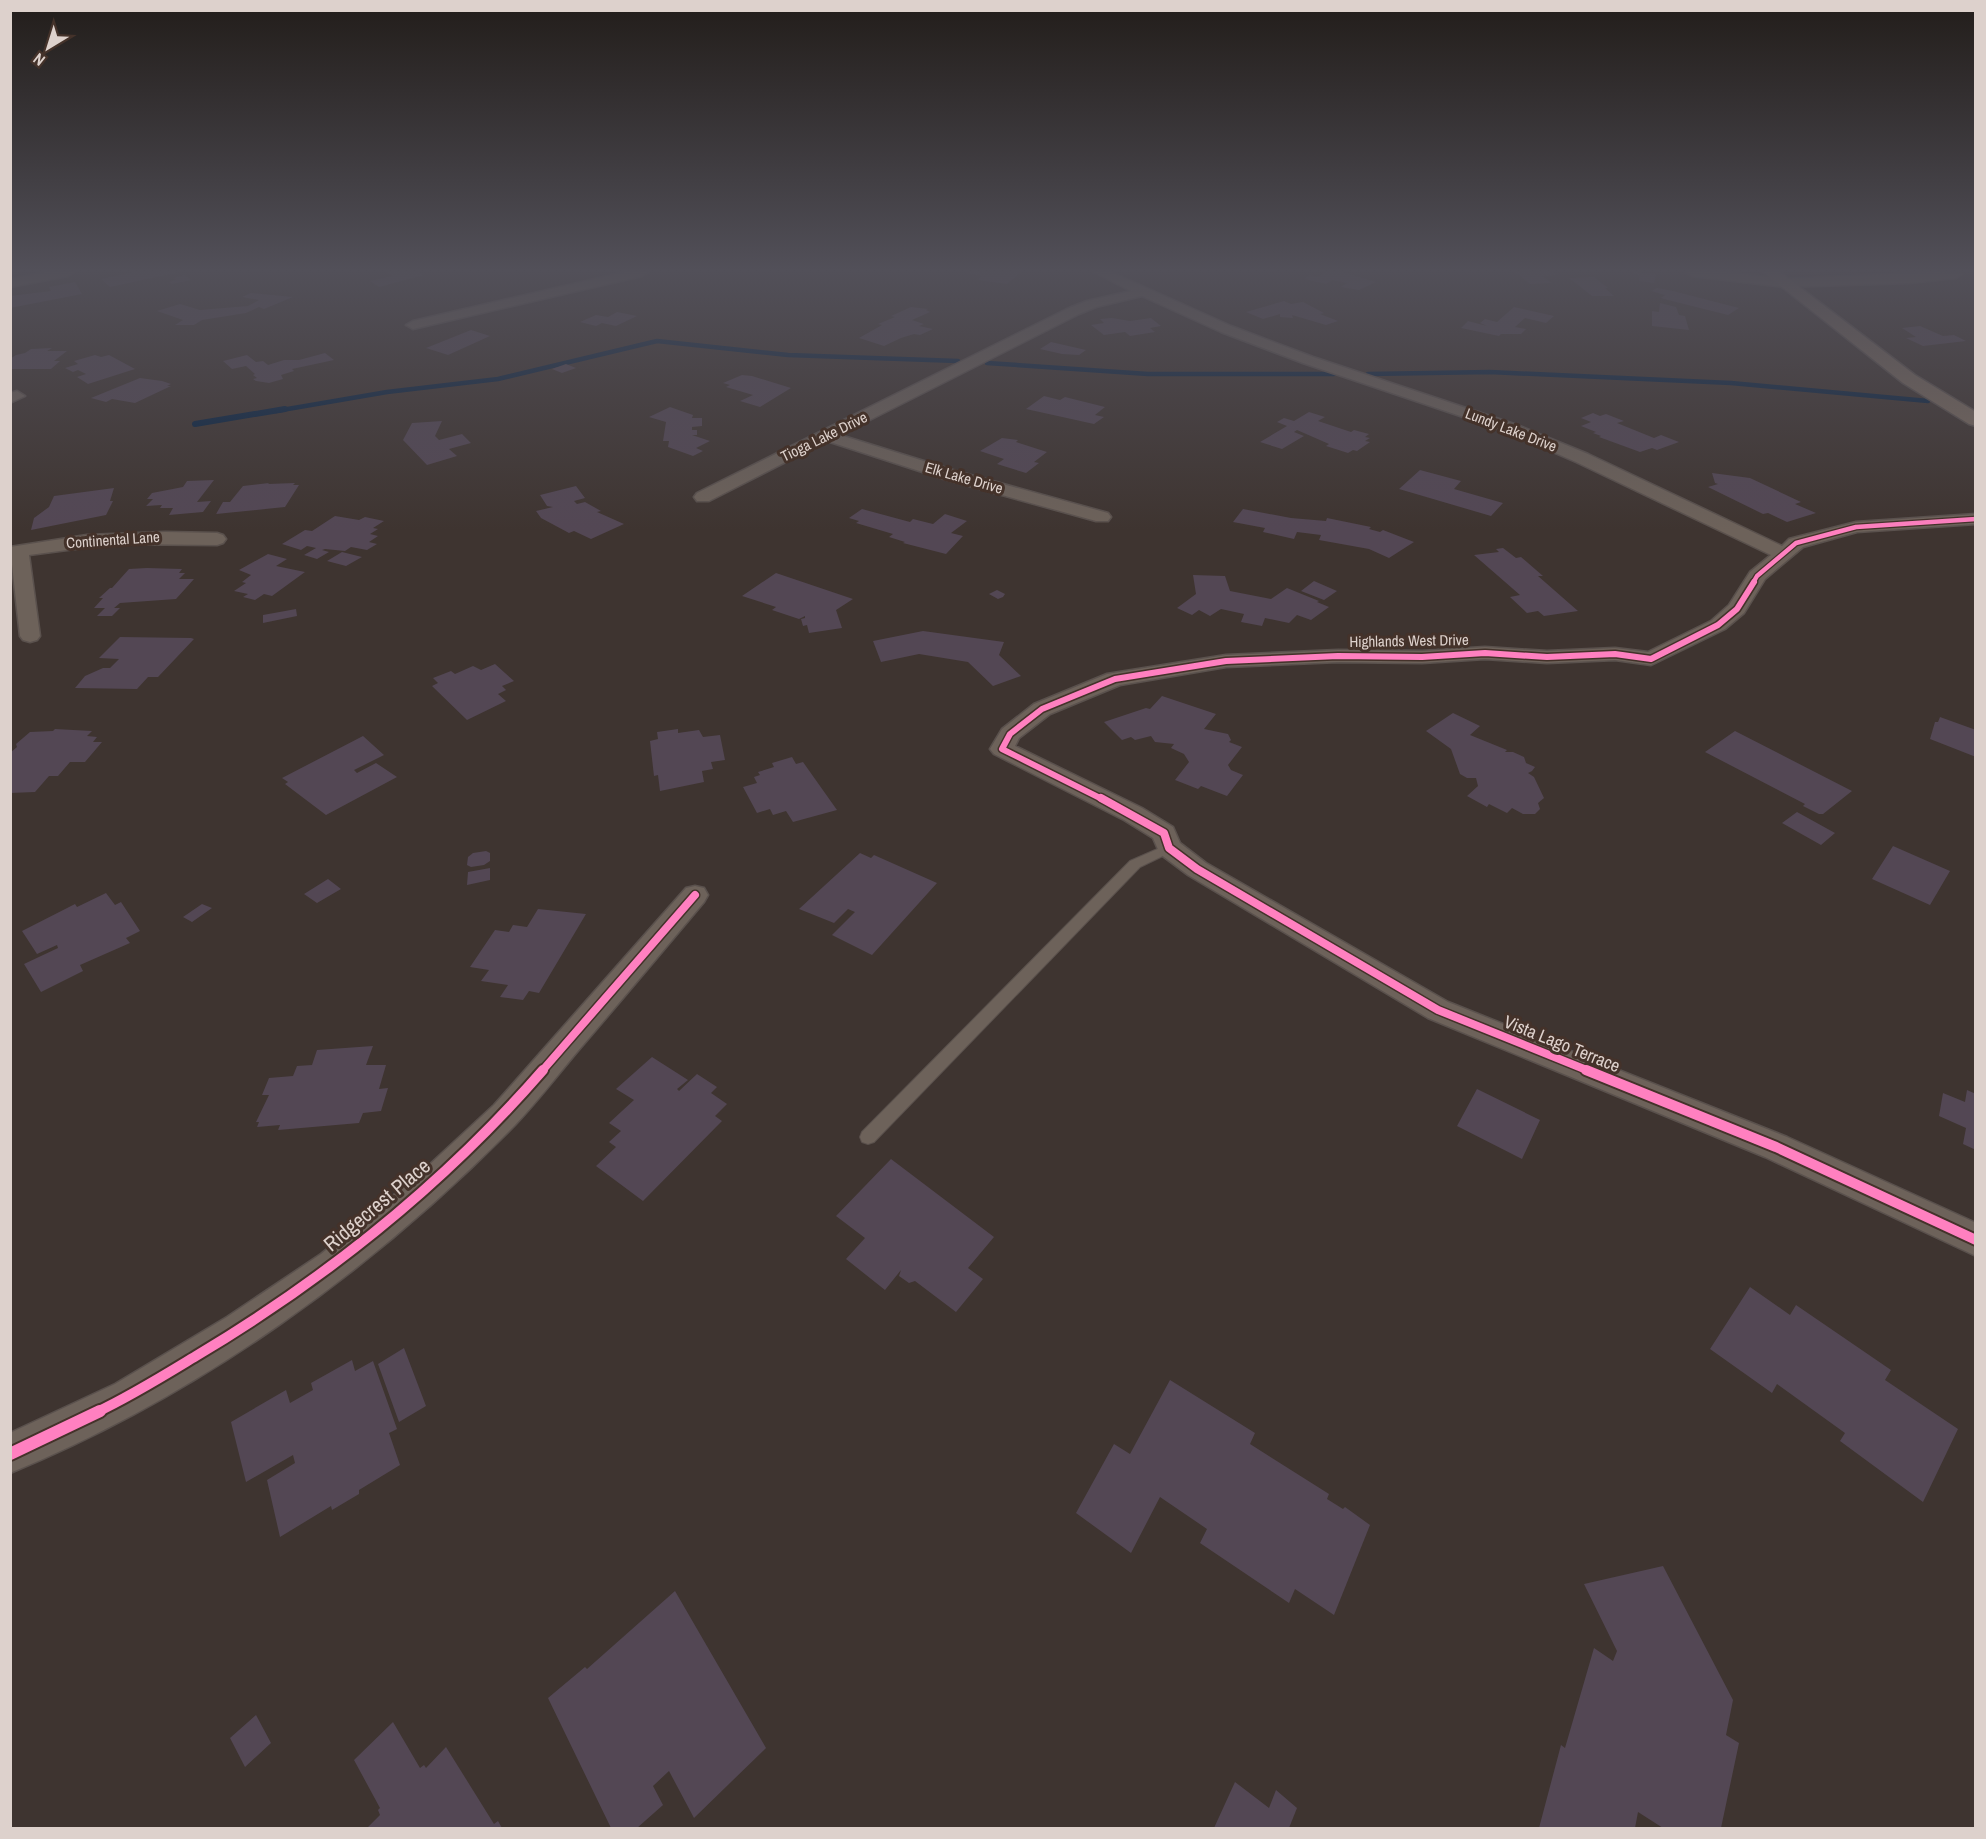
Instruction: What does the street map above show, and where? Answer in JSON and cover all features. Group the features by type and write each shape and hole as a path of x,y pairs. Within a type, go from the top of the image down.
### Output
{"main road":[{"path":"1883,358 1909,378 1976,420"}],"street":[{"name":"Tioga Lake Drive","path":"703,497 981,358"},
{"name":"Lundy Lake Drive","path":"1302,358 1511,428 1582,458 1782,553"},
{"name":"Elk Lake Drive","path":"827,436 950,475 1102,517"},
{"name":"Highlands West Drive","path":"1166,841 1133,814 1002,749 1010,734 1042,709 1116,680 1226,662 1338,656 1422,657 1485,653 1547,657 1615,654 1651,659 1718,625 1737,609 1757,576 1796,543 1856,527 1976,519"},
{"name":"Continental Lane","path":"15,552 125,537 217,539"},
{"path":"15,552 30,636"},
{"name":"Vista Lago Terrace","path":"1166,841 1197,869 1437,1010 1776,1147 1976,1240"},
{"name":"Ridgecrest Place","path":"10,1454 128,1397 240,1330 333,1266 428,1188 505,1114 695,895"}],"lane":[{"path":"868,1137 1135,864 1166,841"}],"building":[{"path":"58,358 54,361 60,361 51,369 10,369 10,359"},
{"path":"85,358 114,358 135,369 88,384 77,377 86,374 65,368 78,364 74,361"},
{"path":"251,358 256,362 263,361 268,365 284,360 331,358 334,360 292,369 294,371 281,375 283,379 269,383 253,379 257,378 253,375 255,374 246,366 232,369 223,361"},
{"path":"566,364 576,368 562,373 552,369"},
{"path":"742,375 791,388 760,407 740,401 753,395 726,387 730,385 723,383"},
{"path":"140,378 162,381 171,384 167,386 171,386 135,403 112,399 106,402 91,398"},
{"path":"1044,396 1060,400 1065,397 1105,407 1095,415 1104,417 1094,424 1026,409"},
{"path":"670,407 693,415 692,418 702,418 702,426 692,427 692,430 697,430 697,435 692,435 710,441 696,448 703,451 693,456 668,447 669,441 663,441 666,422 649,417"},
{"path":"1309,412 1325,417 1318,421 1351,432 1354,430 1369,434 1365,437 1370,438 1365,441 1370,442 1357,451 1353,450 1348,453 1326,446 1329,444 1297,430 1294,432 1304,436 1282,449 1260,442 1287,426 1277,422 1284,418 1294,421"},
{"path":"1593,413 1600,416 1606,414 1624,421 1617,423 1654,438 1661,435 1679,442 1657,450 1652,448 1640,452 1599,437 1601,436 1593,433 1596,432 1581,426 1591,422 1581,418"},
{"path":"442,421 435,436 439,440 462,434 471,443 449,449 457,456 427,465 403,440 412,423"},
{"path":"1002,438 1018,440 1016,442 1047,452 1034,462 1039,463 1026,473 997,464 1004,459 980,451"},
{"path":"1420,470 1461,481 1454,489 1503,503 1491,516 1399,489"},
{"path":"1712,473 1750,478 1801,502 1795,504 1816,513 1787,522 1768,513 1763,514 1708,487 1718,484 1715,483"},
{"path":"214,480 197,502 211,501 203,512 169,515 173,508 160,508 162,505 146,506 153,499 147,499 152,493 183,487 187,481"},
{"path":"269,483 299,485 285,507 216,514 223,502 230,502 243,486"},
{"path":"576,486 585,498 574,501 577,504 585,502 601,511 597,512 624,524 591,539 574,531 569,533 541,518 536,511 553,507 547,506 540,495"},
{"path":"114,488 110,501 113,501 106,515 31,530 34,518 49,507 54,496"},
{"path":"862,509 910,522 913,519 933,524 945,514 967,521 951,533 963,536 946,554 903,543 905,542 889,537 893,534 856,523 859,521 849,518"},
{"path":"1243,509 1291,518 1326,521 1327,518 1371,527 1369,529 1380,532 1383,530 1414,542 1389,558 1369,549 1319,540 1321,535 1297,532 1294,539 1263,532 1265,528 1233,522"},
{"path":"335,516 359,520 365,517 384,521 373,528 378,529 370,534 378,536 369,542 377,544 367,550 351,547 345,551 325,549 322,550 329,552 317,559 304,555 316,548 307,546 301,550 282,544 305,530 312,531"},
{"path":"1503,548 1516,558 1521,557 1543,576 1538,576 1578,611 1544,616 1538,611 1527,613 1510,597 1520,595 1474,555 1499,552 1496,549"},
{"path":"342,552 362,557 346,566 327,561"},
{"path":"268,554 287,559 276,566 305,572 272,596 264,594 255,600 243,597 248,594 234,591 246,583 242,582 251,575 239,570"},
{"path":"129,569 182,569 179,573 185,573 179,579 194,579 176,599 120,603 114,608 120,608 112,616 97,616 105,608 94,608 103,598 99,598 112,588"},
{"path":"776,573 853,599 836,610 842,628 809,633 807,625 803,626 801,619 805,616 799,619 772,610 776,607 742,596"},
{"path":"1193,575 1225,576 1230,591 1271,599 1287,588 1329,607 1311,620 1297,615 1289,623 1265,618 1262,626 1241,622 1244,614 1221,609 1210,616 1199,610 1192,615 1177,608 1196,594"},
{"path":"1314,581 1337,591 1324,600 1301,591"},
{"path":"997,590 1005,594 1003,597 998,599 989,594"},
{"path":"296,609 297,616 263,623 263,615"},
{"path":"923,631 1004,642 999,655 1021,676 993,686 968,662 919,654 881,662 873,641"},
{"path":"120,637 194,639 158,677 148,677 137,689 75,688 85,676 103,668 110,668 119,659 99,658"},
{"path":"495,664 514,681 502,686 506,690 498,694 506,701 467,720 432,686 438,683 433,678 451,671 455,674 473,666 481,670"},
{"path":"1162,696 1216,714 1204,729 1228,734 1231,740 1229,742 1242,747 1228,765 1231,770 1243,775 1227,796 1201,786 1198,789 1175,780 1189,762 1184,754 1171,748 1174,744 1155,742 1151,736 1122,740 1104,722 1146,708 1150,709"},
{"path":"1453,713 1480,726 1470,735 1507,750 1505,752 1513,752 1524,757 1526,763 1535,767 1528,773 1534,777 1544,798 1538,803 1540,809 1535,814 1523,814 1512,808 1507,813 1489,804 1487,807 1467,796 1478,786 1476,778 1467,778 1460,774 1451,749 1426,731"},
{"path":"1940,717 1976,730 1976,757 1930,739 1935,722 1938,722"},
{"path":"55,729 92,731 87,736 97,737 93,742 102,742 85,762 70,762 58,776 49,776 35,792 10,793 10,753 17,747 16,744 30,732"},
{"path":"678,729 678,733 699,730 703,737 720,735 725,760 711,762 713,769 702,771 704,782 660,791 658,775 654,776 650,741 658,739 657,732"},
{"path":"1735,731 1852,791 1823,814 1819,814 1803,806 1805,804 1705,752"},
{"path":"363,736 384,755 354,770 357,773 376,763 397,777 326,815 285,784 288,782 282,778"},
{"path":"792,757 796,764 803,762 837,810 793,822 786,811 773,815 770,809 757,813 743,787 757,783 754,777 760,775 758,772 774,767 772,763"},
{"path":"1797,812 1835,833 1821,845 1782,823"},
{"path":"1893,846 1950,871 1930,905 1872,879"},
{"path":"486,851 490,853 490,861 484,865 471,867 467,865 468,857 473,853"},
{"path":"860,853 871,858 874,855 937,883 872,955 832,935 855,912 848,909 834,923 799,909"},
{"path":"490,868 490,880 467,885 468,872"},
{"path":"328,879 341,889 317,903 304,894"},
{"path":"106,893 115,905 121,902 140,931 126,938 130,943 80,965 83,971 41,992 24,964 58,948 57,945 37,954 22,931 75,904 77,907"},
{"path":"202,904 212,908 192,922 183,917"},
{"path":"538,909 586,914 539,993 529,991 523,1000 500,997 508,985 481,981 489,970 470,967 495,930 509,932 513,925 527,927"},
{"path":"373,1046 366,1065 386,1065 379,1089 388,1088 381,1111 363,1113 359,1123 278,1130 280,1125 257,1127 259,1122 256,1122 269,1095 262,1095 269,1078 293,1076 297,1066 312,1065 317,1050"},
{"path":"652,1057 688,1080 677,1089 679,1091 697,1074 717,1087 711,1093 727,1104 715,1116 722,1121 643,1201 596,1166 616,1147 609,1142 621,1131 609,1123 634,1100 616,1089"},
{"path":"1477,1089 1540,1120 1522,1159 1457,1126"},
{"path":"1967,1090 1976,1094 1976,1150 1963,1144 1966,1128 1939,1116 1943,1093 1965,1102"},
{"path":"891,1159 994,1237 968,1268 983,1279 956,1312 915,1281 909,1283 899,1276 901,1270 885,1290 846,1259 865,1238 836,1216"},
{"path":"1750,1287 1790,1315 1796,1305 1891,1370 1885,1380 1958,1429 1923,1502 1840,1441 1845,1433 1777,1384 1772,1393 1710,1349"},
{"path":"404,1348 426,1406 399,1422 378,1364"},
{"path":"352,1360 355,1371 373,1361 397,1429 389,1433 400,1465 359,1490 359,1494 332,1510 331,1506 280,1537 267,1480 295,1463 293,1455 246,1482 231,1422 286,1390 290,1403 313,1390 311,1383"},
{"path":"1170,1380 1255,1433 1250,1444 1329,1494 1327,1499 1343,1509 1345,1507 1370,1525 1334,1615 1295,1589 1289,1603 1200,1543 1207,1529 1160,1497 1131,1553 1076,1513 1114,1444 1130,1454"},
{"path":"1663,1566 1733,1700 1726,1735 1739,1743 1721,1828 1663,1828 1638,1812 1635,1828 1539,1828 1561,1745 1565,1748 1594,1648 1613,1661 1617,1651 1584,1584"},
{"path":"675,1591 766,1748 694,1818 669,1771 653,1786 663,1805 637,1828 611,1828 548,1698 585,1667 587,1669"},
{"path":"256,1715 271,1743 245,1767 230,1738"},
{"path":"393,1722 420,1768 424,1765 426,1768 446,1747 494,1824 498,1821 502,1828 367,1828 380,1815 378,1810 380,1808 354,1760"},
{"path":"1235,1782 1269,1808 1276,1790 1297,1808 1289,1828 1214,1828"}],"waterway":[{"path":"276,411 387,392 498,379 587,358"},
{"path":"868,358 958,361"},
{"path":"987,363 1148,374 1334,374"},
{"path":"1368,374 1490,372 1731,383 1928,401"},
{"path":"195,424 285,409"}],"cycle path":[{"path":"1976,519 1856,527 1796,543 1757,576 1737,609 1718,625 1651,659 1615,654 1547,657 1485,653 1422,657 1338,656 1226,661 1115,679 1042,709 1010,734 1002,749 1133,814 1164,833 1169,848 1197,869 1438,1010 1776,1147 1976,1240"},
{"path":"10,1454 128,1397 240,1330 333,1266 427,1188 505,1114 695,895"}]}
